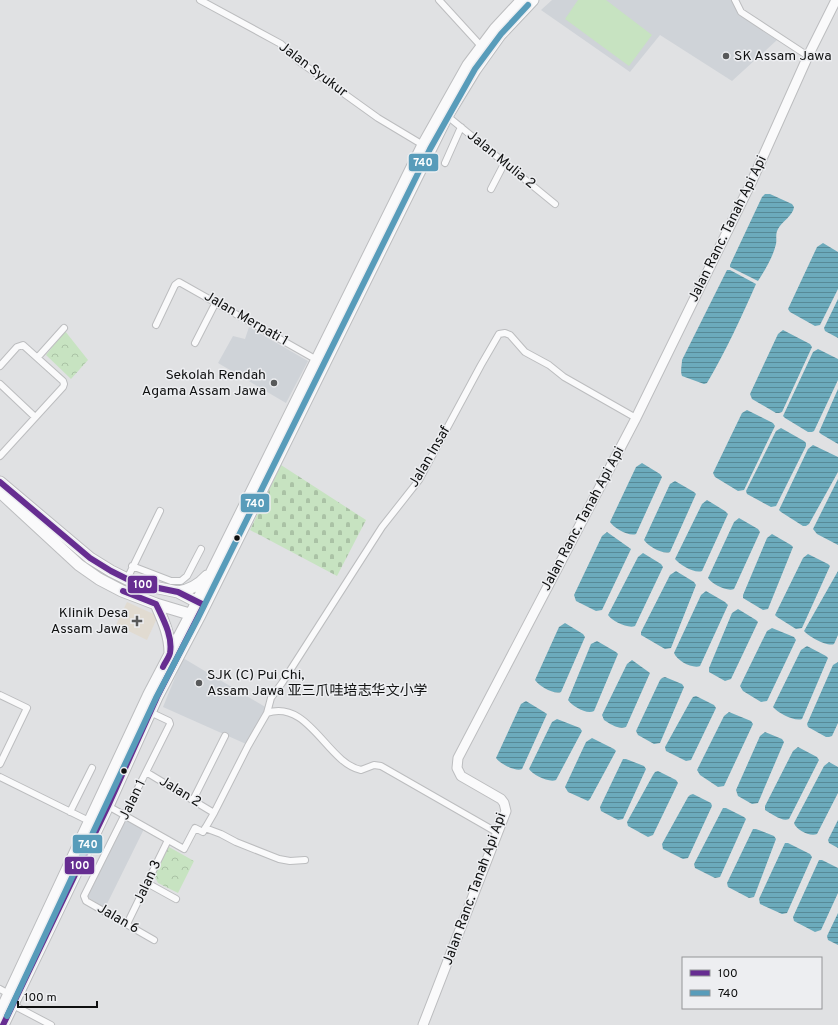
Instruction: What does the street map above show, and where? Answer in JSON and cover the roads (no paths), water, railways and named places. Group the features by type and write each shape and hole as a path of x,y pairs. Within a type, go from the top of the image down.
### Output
{"highway":[{"path":"202,602 213,568 423,145 500,34 533,0"},
{"path":"0,1013 89,821 170,654 202,602 468,65 481,46 518,2"},
{"path":"0,482 90,558 127,579 144,585 178,592 202,602"},
{"path":"0,492 89,572 109,585 192,617"},
{"path":"178,592 187,590 197,585 213,568"},
{"path":"156,604 170,641 170,654"},
{"path":"3,1025 7,996 108,806 150,712 174,663 192,617"}],"street":[{"name":"Jalan Syukur","path":"200,0 281,44 300,62 378,118 423,145"},
{"path":"439,0 481,46"},
{"path":"735,0 741,12 808,56"},
{"name":"Jalan Ranc. Tanah Api Api","path":"423,1025 506,815 504,803 501,799 461,776 457,768 458,758 636,418 752,181 808,56 836,0"},
{"name":"Jalan Mulia 2","path":"444,114 555,204"},
{"path":"445,163 461,127"},
{"path":"491,189 504,162"},
{"name":"Jalan Merpati 1","path":"156,325 175,285 181,283 317,360"},
{"path":"195,343 216,302"},
{"path":"38,357 64,328"},
{"name":"Jalan Insaf","path":"267,713 274,692 282,683 353,570 382,527 419,480 481,364 499,334 505,333 510,335 525,352 542,360 564,377 636,418"},
{"path":"0,366 17,346 23,345 38,357 63,381 64,384 63,387 0,456"},
{"path":"0,384 35,417"},
{"path":"0,445 5,450"},
{"path":"127,579 160,511"},
{"path":"132,566 171,581 181,581 187,576 201,549"},
{"path":"0,695 27,708 0,764"},
{"path":"108,806 184,849 195,828 202,832 206,828 248,746 267,713 276,710 294,715 305,722 335,753 349,764 361,770 374,765 381,766 498,833"},
{"name":"Jalan 1","path":"84,898 84,895 170,724 169,721 150,712"},
{"path":"193,800 225,736"},
{"path":"70,812 92,768"},
{"name":"Jalan 2","path":"146,772 214,813"},
{"path":"0,777 89,821"},
{"path":"206,828 279,859 290,861 306,860"},
{"name":"Jalan 3","path":"128,924 168,840"},
{"path":"147,883 176,899"},
{"name":"Jalan 6","path":"84,898 154,940"},
{"path":"7,996 51,1025"}],"water":[{"path":"765,194 770,194 792,204 794,207 790,216 782,223 777,231 776,244 773,254 758,281 730,267 730,265 762,197"},
{"path":"823,243 838,252 838,289 820,325 815,326 790,312 788,309 817,247"},
{"path":"727,270 730,270 756,284 721,359 707,383 704,384 682,376 682,360"},
{"path":"838,299 838,338 825,331 824,328"},
{"path":"783,330 810,344 812,347 782,412 776,413 752,399 750,394 778,334"},
{"path":"818,349 838,359 838,380 814,431 808,432 783,416 813,352"},
{"path":"838,389 838,444 819,432"},
{"path":"747,410 773,423 775,426 744,490 738,491 715,477 713,473 742,413"},
{"path":"781,428 804,441 806,446 776,506 771,507 747,494 746,491 776,431"},
{"path":"813,445 838,457 838,472 809,524 803,526 779,510 808,449"},
{"path":"642,463 660,474 662,477 636,534 633,535 618,529 610,522 636,467"},
{"path":"838,479 838,545 817,534 813,529"},
{"path":"675,481 696,494 670,552 667,553 652,547 644,540 670,484"},
{"path":"707,500 728,514 702,571 699,572 680,564 675,559 702,504"},
{"path":"739,518 758,529 760,532 734,589 731,590 716,585 708,578 734,522"},
{"path":"607,532 631,549 602,610 596,611 576,601 574,595 602,536"},
{"path":"772,534 793,547 768,609 763,610 743,598 743,595 767,538"},
{"path":"643,553 661,564 663,567 635,626 632,627 616,622 608,615 638,557"},
{"path":"808,554 830,566 802,628 796,629 775,615 803,558"},
{"path":"676,571 694,582 696,585 671,648 665,649 641,635 641,632 670,575"},
{"path":"838,571 838,635 834,644 831,645 819,641 804,631"},
{"path":"706,591 728,605 700,666 697,667 689,665 678,659 674,653 701,595"},
{"path":"738,609 758,622 731,679 725,681 709,672 709,668 732,613"},
{"path":"565,623 583,634 585,637 561,692 558,693 543,687 535,680 559,627"},
{"path":"772,628 794,637 796,640 767,701 761,702 743,691 740,686 767,631"},
{"path":"597,641 618,654 594,711 588,712 576,707 568,700 591,644"},
{"path":"807,646 828,658 802,719 799,720 783,714 773,707 801,650"},
{"path":"632,660 650,673 626,727 620,728 604,720 602,715 627,664"},
{"path":"838,662 838,723 832,736 826,737 808,727 807,724 833,665"},
{"path":"665,677 682,684 684,687 660,743 654,744 638,735 636,731 660,680"},
{"path":"696,696 714,705 716,708 691,760 686,761 666,751 665,747 691,700"},
{"path":"526,701 547,714 522,769 519,770 504,765 496,758 521,704"},
{"path":"729,712 751,721 753,724 724,786 718,787 700,775 697,770 724,716"},
{"path":"557,719 580,728 582,731 556,780 553,781 537,776 529,769 552,722"},
{"path":"765,732 782,739 784,742 758,803 752,804 738,796 736,790 760,736"},
{"path":"592,738 616,751 588,801 568,792 565,787 586,742"},
{"path":"798,747 817,757 819,760 789,819 786,820 765,810 765,806 793,751"},
{"path":"623,759 644,766 646,769 623,819 618,820 601,811 600,807"},
{"path":"829,762 838,767 838,793 817,834 807,834 797,828 794,823 824,766"},
{"path":"658,771 676,780 678,783 653,835 648,837 628,826 627,822 653,775"},
{"path":"693,794 711,803 712,806 688,858 683,859 663,849 662,844 688,797"},
{"path":"723,808 726,808 746,819 720,877 715,878 695,868 694,864"},
{"path":"838,820 838,848 829,843 828,840"},
{"path":"753,829 774,836 776,839 754,897 749,898 728,887 727,883"},
{"path":"785,843 788,843 810,854 812,857 787,913 782,914 760,904 759,899"},
{"path":"819,860 838,868 838,893 821,930 815,932 794,921 793,917"},
{"path":"838,913 838,945 828,940 827,936"}],"place":[{"name":"SK Assam Jawa","path":"726,56"},
{"name":"Sekolah Rendah Agama Assam Jawa","path":"274,383"},
{"name":"Klinik Desa Assam Jawa","path":"137,621"},
{"name":"SJK (C) Pui Chi, Assam Jawa 亚三爪哇培志华文小学","path":"199,683"}]}
